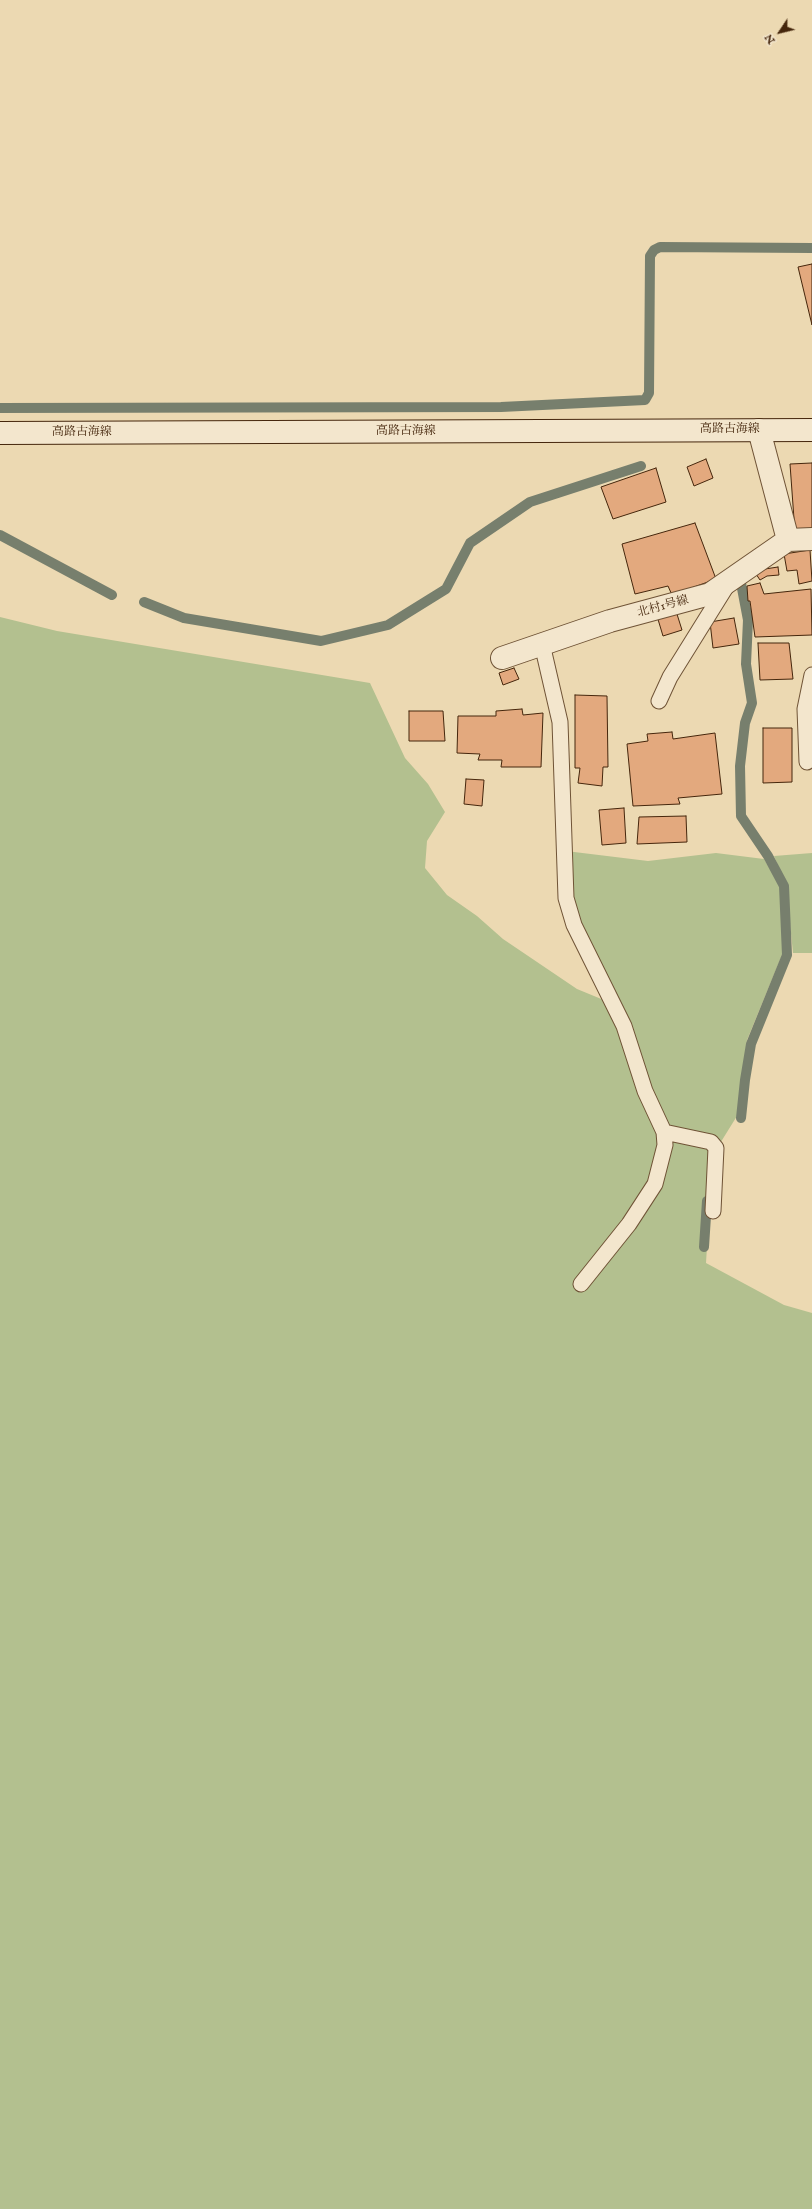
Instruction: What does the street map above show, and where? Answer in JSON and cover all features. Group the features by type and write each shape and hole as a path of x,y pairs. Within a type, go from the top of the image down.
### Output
{"main road":[{"path":"759,430 788,540 812,538"},
{"name":"高路古海線","path":"0,433 812,430"},
{"name":"北村1号線","path":"502,658 610,621 710,594 788,540"}],"lane":[{"path":"659,701 670,677 728,582"},
{"path":"542,644 560,722 566,898 574,925 624,1026 645,1091 664,1132 665,1145 655,1184 629,1224 581,1284"},
{"path":"807,762 805,710 812,676"},
{"path":"664,1132 711,1142 716,1148 713,1211"}],"green space":[{"path":"0,617 57,631 370,683 405,758 428,784 445,812 427,841 425,868 447,895 477,916 503,939 577,989 611,1003 658,1128 657,1164 631,1227 669,1139 709,1146 713,1150 706,1263 784,1305 812,1313 812,2209 0,2209"},
{"path":"566,851 648,861 716,853 764,859 782,889 782,955 747,1040 737,1116 719,1145 671,1132 574,915"},
{"path":"812,853 812,953 793,953 786,884 774,856"}],"building":[{"path":"812,264 812,325 798,267"},
{"path":"706,459 713,478 694,486 687,467"},
{"path":"812,463 812,531 795,533 790,464"},
{"path":"656,468 666,502 613,519 601,487"},
{"path":"695,523 716,579 672,595 668,586 635,594 622,544"},
{"path":"810,550 812,581 799,584 797,570 787,571 784,554"},
{"path":"778,567 779,575 767,576 760,580 756,574 765,569"},
{"path":"760,583 764,594 811,589 812,635 755,637 750,601 748,601 747,586"},
{"path":"676,611 682,630 663,636 657,616"},
{"path":"734,618 739,644 713,648 710,622"},
{"path":"758,643 789,643 793,679 760,680"},
{"path":"514,668 519,679 503,685 499,673"},
{"path":"575,695 607,696 608,767 603,767 602,786 578,783 580,768 575,768"},
{"path":"522,709 523,715 543,713 541,767 501,767 502,760 478,760 480,754 457,753 458,716 496,716 496,711"},
{"path":"409,711 443,711 445,741 409,741"},
{"path":"763,728 792,728 792,782 763,783"},
{"path":"672,732 673,739 715,733 722,794 678,798 680,804 633,806 627,744 648,741 647,734"},
{"path":"466,779 484,780 482,806 464,804"},
{"path":"624,808 626,843 602,845 599,810"},
{"path":"686,816 687,842 637,844 639,817"}],"waterway":[{"path":"0,408 501,407 645,400 649,393 650,256 654,250 660,247 812,248"},
{"path":"144,602 184,618 321,641 388,625 446,589 470,543 530,502 641,466"},
{"path":"0,535 112,595"},
{"path":"741,583 748,620 746,664 752,703 745,723 740,766 741,816 768,856 784,886 787,955 751,1044 741,1118"},
{"path":"704,1247 707,1201"}]}
